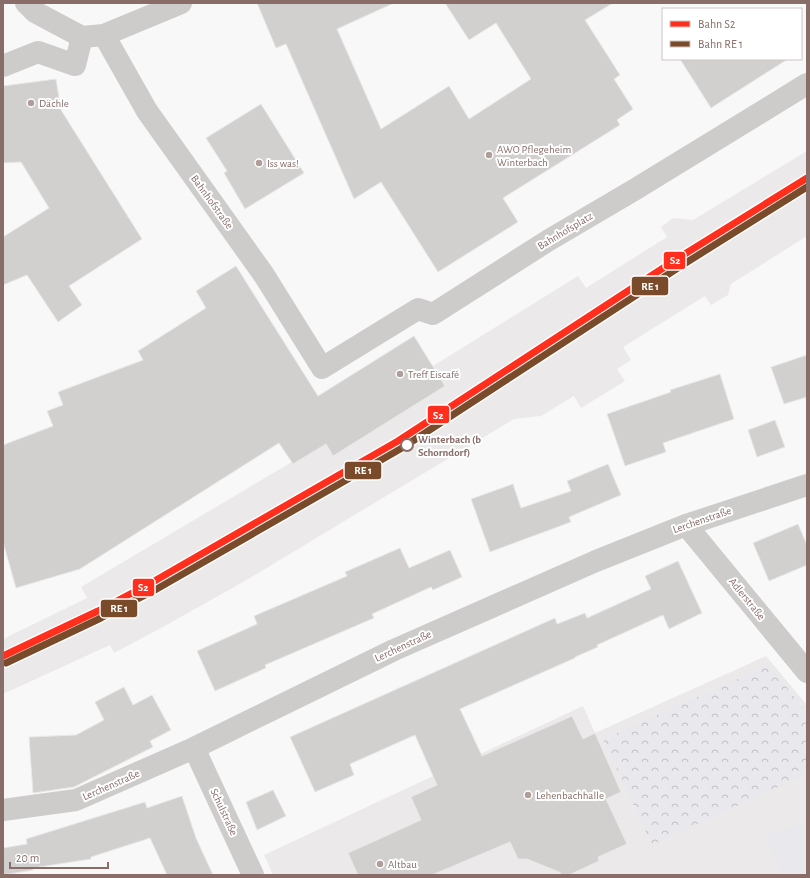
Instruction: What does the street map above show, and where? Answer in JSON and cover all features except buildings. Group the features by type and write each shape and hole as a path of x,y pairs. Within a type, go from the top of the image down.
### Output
{"street":[{"path":"26,3 35,12 82,37 104,35 181,3"},
{"name":"Bahnhofstraße","path":"104,35 147,111 264,275 322,368"},
{"path":"3,66 38,52 74,64 82,37"},
{"name":"Bahnhofsplatz","path":"322,368 418,309 433,314 549,240 807,84"},
{"name":"Lerchenstraße","path":"3,810 76,800 194,748 394,650 596,560 686,525 807,484"},
{"name":"Adlerstraße","path":"686,525 807,672"},
{"name":"Schulstraße","path":"194,748 253,875"}],"shaded area":[{"path":"807,151 807,236 731,284 728,295 711,305 705,296 623,347 631,360 617,369 625,381 581,408 574,396 541,416 514,419 243,582 161,628 114,653 110,645 3,694 3,639 87,598 81,587 292,462 293,464 326,444 328,447 440,378 433,366 578,276 586,288 667,237 661,227 673,218 693,220"},
{"path":"766,656 807,705 807,875 273,875 264,855 583,706 595,733"}],"green space":[{"path":"769,665 807,713 807,774 652,845 603,739"},
{"path":"801,822 807,835 807,875 782,875 765,837"}],"rail line":[{"name":"S2","path":"3,656 98,611 151,583 398,441 680,257 807,178"}],"transit line":[{"path":"6,663 101,618 155,590 402,448 684,264 807,187"}],"place":[{"name":"Dächle","path":"31,103"},
{"name":"AWO Pflegeheim Winterbach","path":"489,155"},
{"name":"Iss was!","path":"259,163"},
{"name":"Treff Eiscafé","path":"400,374"},
{"name":"Winterbach (b Schorndorf)","path":"407,445"},
{"name":"Lehenbachhalle","path":"528,795"},
{"name":"Altbau","path":"380,864"}]}
